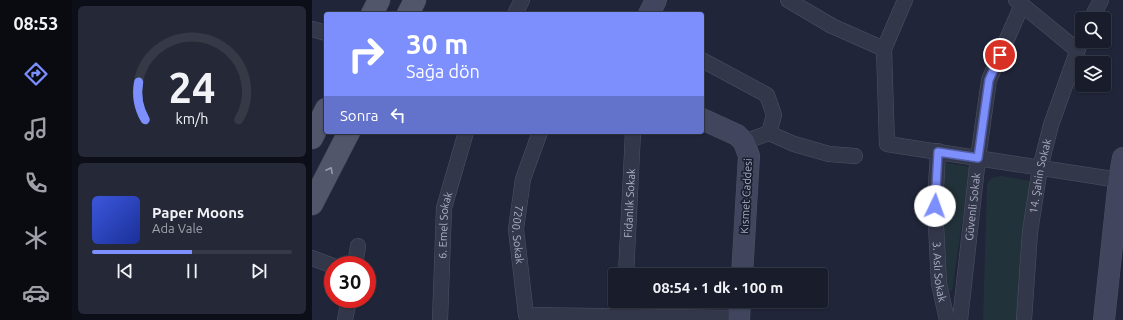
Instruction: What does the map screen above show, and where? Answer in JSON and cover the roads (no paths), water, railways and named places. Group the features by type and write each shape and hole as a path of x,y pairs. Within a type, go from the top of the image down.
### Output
{"main road":[{"path":"373,12 379,0"},
{"path":"409,12 415,0"},
{"path":"651,12 656,0"},
{"path":"312,138 324,113"},
{"name":"Kısmet Caddesi","path":"704,120 737,135 744,142 749,156 742,268"},
{"path":"312,204 348,134"},
{"path":"1104,320 1118,241 1119,180 1123,158"}],"street":[{"path":"516,12 522,0"},
{"path":"788,0 832,26 884,49"},
{"path":"905,0 884,49 887,144 1119,180"},
{"path":"1095,12 1101,0"},
{"path":"1019,3 1075,41"},
{"name":"Güvenli Sokak","path":"960,320 978,158 989,80 1019,3"},
{"path":"312,29 324,32"},
{"name":"14. Şahin Sokak","path":"1024,320 1030,232 1040,168 1051,125 1078,48"},
{"path":"704,61 767,95 774,115 769,133"},
{"path":"744,142 769,133 794,144 829,154 855,156"},
{"name":"6. Emel Sokak","path":"440,320 444,208 465,134"},
{"name":"7200. Sokak","path":"539,134 523,179 516,229 526,315 624,318"},
{"name":"Fidanlık Sokak","path":"626,268 633,134"},
{"name":"3. Aslı Sokak","path":"938,152 935,206 939,284 947,320"},
{"path":"1118,241 1123,222"},
{"path":"357,256 358,246"},
{"path":"312,258 324,263"},
{"path":"345,320 347,308"},
{"path":"625,308 624,318 740,313"}]}
